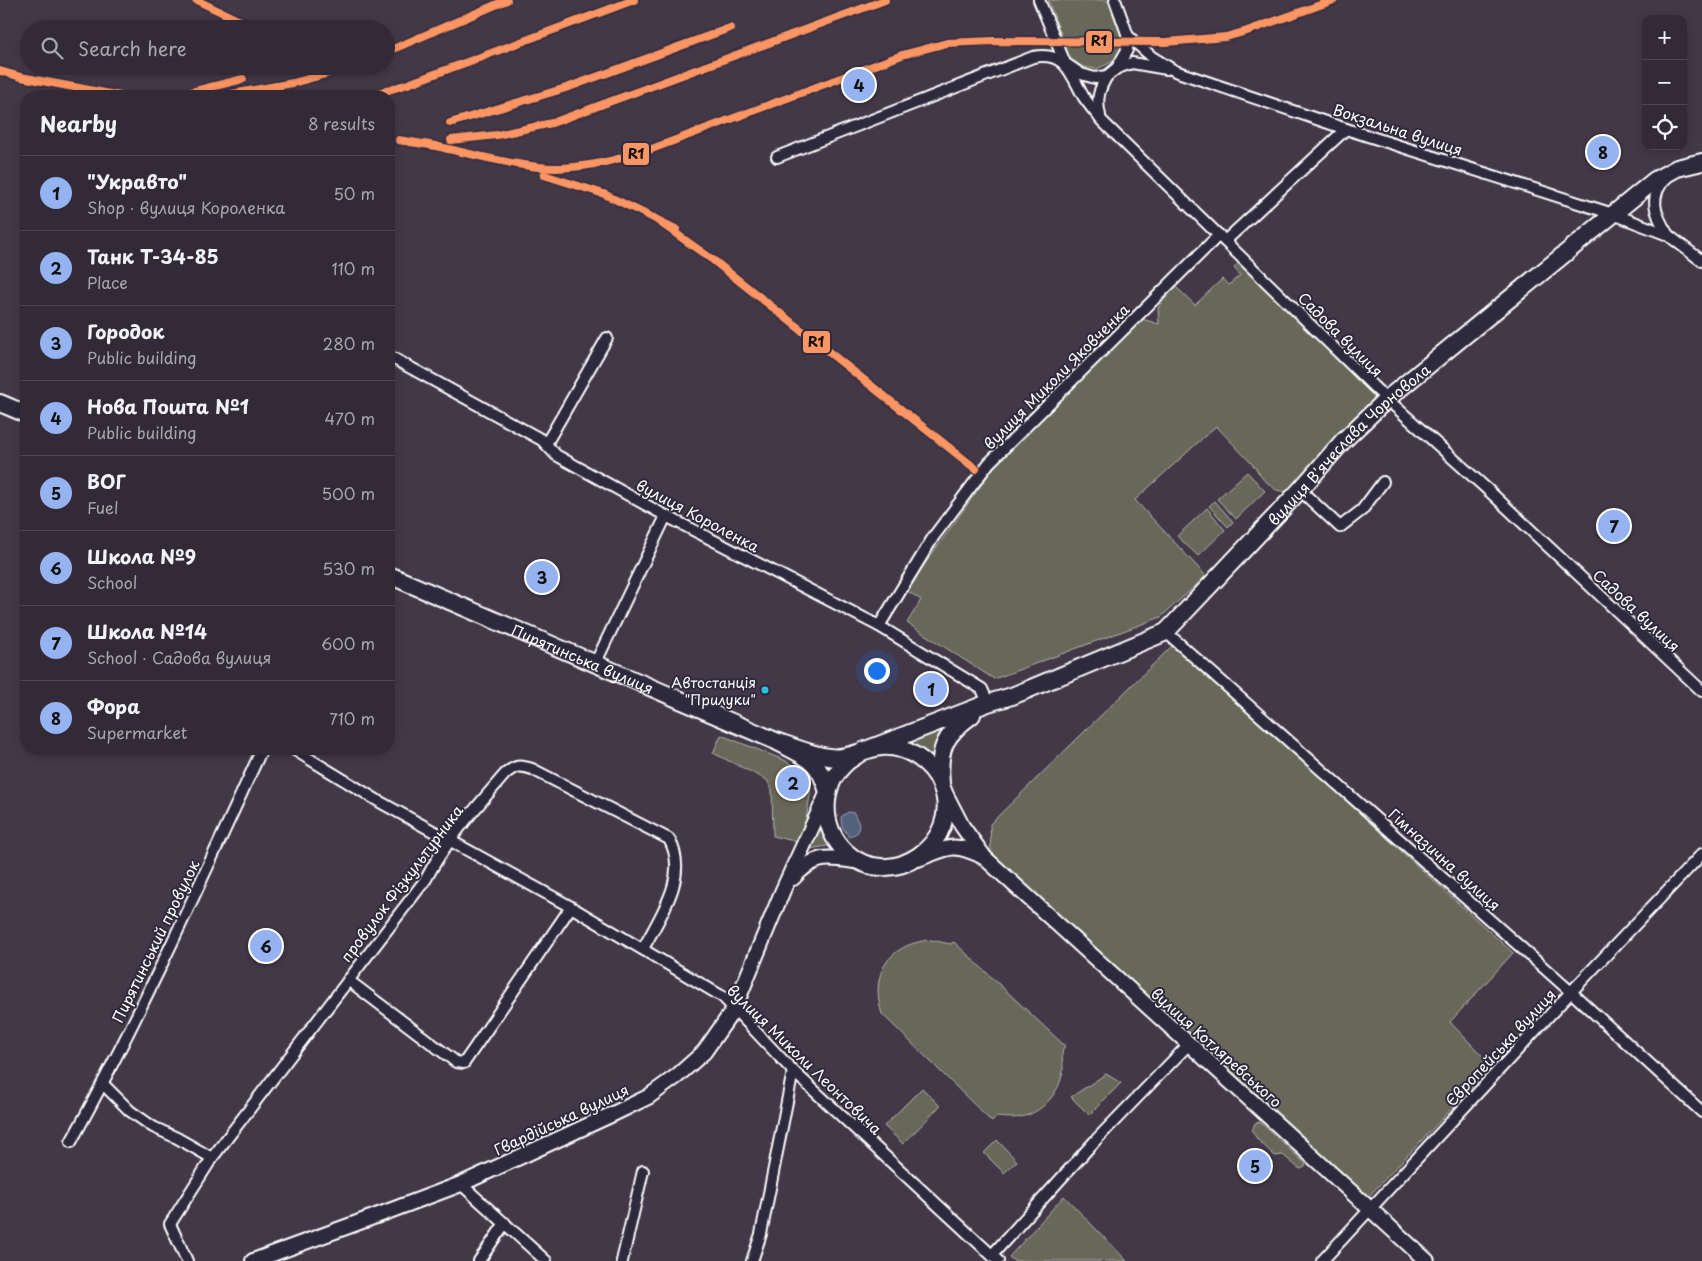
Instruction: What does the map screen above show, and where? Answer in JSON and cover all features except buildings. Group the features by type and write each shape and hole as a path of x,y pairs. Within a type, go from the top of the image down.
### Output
{"main road":[{"name":"вулиця В'ячеслава Чорновола","path":"863,752 988,703 1012,696 1166,632 1300,490 1343,441 1387,399 1655,180 1677,168 1702,162"},
{"path":"0,402 20,411"},
{"name":"Пирятинська вулиця","path":"395,578 778,742"},
{"path":"913,860 928,850 938,836 944,820 945,802 940,761 942,749 949,736 961,723 988,703"},
{"path":"778,742 829,757 841,757 882,747 900,749 918,756 932,769 962,826 985,858"},
{"path":"778,742 808,758 818,767 823,774 828,792"},
{"path":"862,862 848,853 836,841 828,825 826,809 828,792 835,775 847,761 863,752"},
{"name":"Гвардійська вулиця","path":"253,1261 461,1184 648,1097 677,1076 704,1052 734,1010 783,890 828,792"},
{"path":"783,890 803,868 816,860 834,858 862,862 879,867 897,866 952,846 965,848 985,858"},
{"name":"вулиця Котляревського","path":"985,858 1427,1261"}],"street":[{"path":"1039,0 1065,63"},
{"name":"Вокзальна вулиця","path":"1114,0 1128,36 1152,57 1175,71 1613,214 1668,235 1702,262"},
{"path":"1102,121 1098,106 1100,88 1106,76 1116,68 1127,50 1128,36"},
{"path":"777,156 1033,57 1043,55 1054,57 1081,74 1095,78 1106,76"},
{"name":"Садова вулиця","path":"1065,63 1085,98 1102,121 1387,399 1488,490 1702,691"},
{"path":"1116,68 1132,63 1175,71"},
{"name":"вулиця Миколи Яковченка","path":"879,626 934,536 989,463 1222,238 1346,128"},
{"name":"Вокзальна вулиця","path":"1668,235 1657,216 1654,204 1657,191 1663,181 1677,168"},
{"path":"546,444 607,338"},
{"name":"вулиця Короленка","path":"395,359 542,440 556,454 666,516 879,626 982,689 988,703"},
{"path":"1300,490 1340,527 1362,510 1382,482"},
{"path":"595,664 666,516"},
{"name":"Гімназична вулиця","path":"1166,632 1571,992 1702,1112"},
{"name":"Пирятинський провулок","path":"70,1142 103,1084 184,919 259,755"},
{"name":"вулиця Миколи Леонтовича","path":"303,755 380,802 571,907 723,997 792,1071 995,1258"},
{"name":"провулок Фізкультурника","path":"187,1261 170,1224 212,1158 426,879 450,840 512,768 520,765 532,769 669,839 674,849 677,868 674,886 643,949"},
{"name":"Європейська вулиця","path":"1322,1261 1571,992 1702,854"},
{"path":"348,980 456,1062 464,1063 571,907"},
{"path":"995,1258 1094,1142 1189,1044"},
{"path":"752,1261 761,1234 792,1071"},
{"path":"103,1084 130,1110 153,1127 212,1158"},
{"path":"622,1261 643,1171"},
{"path":"461,1184 546,1261"},
{"path":"479,1261 505,1223"}],"green space":[{"path":"1048,0 1108,0 1122,38 1120,53 1110,63 1097,69 1083,67 1070,59"},
{"path":"1241,260 1378,396 1340,433 1287,492 1276,490 1262,478 1255,467 1216,426 1135,500 1206,576 1161,617 994,679 907,623 921,600 906,590 995,466 1142,319 1159,324 1158,308 1175,286 1195,305 1222,279 1229,285 1240,275 1234,268"},
{"path":"1247,472 1265,491 1236,519 1217,499"},
{"path":"1215,501 1233,522 1228,527 1209,506"},
{"path":"1207,508 1225,530 1198,556 1177,536"},
{"path":"1174,644 1513,953 1450,1022 1492,1066 1368,1197 991,854 990,824"},
{"path":"949,728 935,766 924,752 910,742"},
{"path":"721,735 784,760 805,773 811,790 802,843 773,836 772,790 767,780 713,753"},
{"path":"820,817 838,848 827,846 804,850"},
{"path":"931,940 950,944 954,942 1065,1046 1062,1054 1063,1068 1060,1083 1047,1102 1035,1112 1020,1117 997,1117 992,1122 882,1014 878,986 886,963 904,947 916,942"},
{"path":"1106,1074 1121,1083 1089,1115 1071,1097"},
{"path":"922,1088 940,1106 903,1144 884,1126"},
{"path":"1260,1122 1306,1164 1305,1167 1301,1169 1297,1167 1283,1155 1275,1156 1257,1139 1252,1131 1255,1123"},
{"path":"997,1140 1017,1161 1004,1173 984,1153"},
{"path":"1064,1196 1127,1261 1014,1261 1009,1257"}],"water":[{"path":"848,812 854,813 859,824 858,832 849,837 842,826 841,817"}],"transit line":[{"name":"R1","path":"196,0 238,20"},
{"name":"R1","path":"395,48 507,0"},
{"name":"R1","path":"388,90 634,0"},
{"name":"R1","path":"451,140 497,135 552,123 885,0"},
{"name":"R1","path":"399,140 433,145 527,166 553,168 580,166 622,158 649,150 902,55 947,43 993,41 1166,42 1226,37 1334,0"},
{"name":"R1","path":"450,123 569,87 730,28"},
{"name":"R1","path":"0,71 21,77 89,90"},
{"name":"R1","path":"254,90 293,83 322,75"},
{"name":"R1","path":"199,90 243,79"},
{"name":"R1","path":"544,175 604,194 676,229"},
{"name":"R1","path":"654,218 713,260 976,469"}],"place":[{"name":"Нова Пошта №1","path":"859,85"},
{"name":"Фора","path":"1603,152"},
{"name":"Школа №14","path":"1614,526"},
{"name":"Городок","path":"542,577"},
{"name":"\"Укравто\"","path":"931,689"},
{"name":"Автостанція \"Прилуки\"","path":"765,690"},
{"name":"Танк Т-34-85","path":"793,783"},
{"name":"Школа №9","path":"266,946"},
{"name":"ВОГ","path":"1255,1166"}]}
